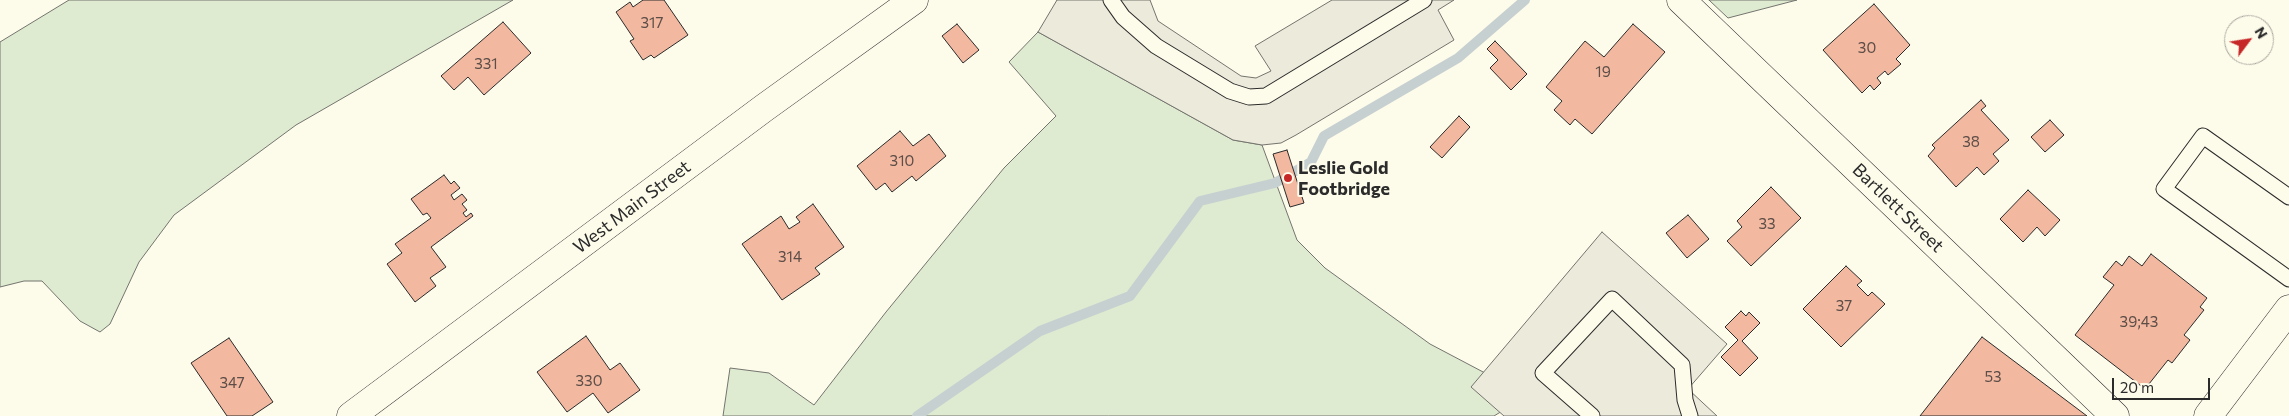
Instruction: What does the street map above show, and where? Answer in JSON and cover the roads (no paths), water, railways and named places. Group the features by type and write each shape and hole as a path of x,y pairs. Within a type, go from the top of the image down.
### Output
{"main road":[{"name":"West Main Street","path":"351,416 756,114 914,0"},
{"name":"Bartlett Street","path":"1681,0 2114,416"},
{"path":"2208,416 2289,310"}],"lane":[{"path":"1111,0 1123,17 1156,46 1230,91 1249,98 1266,96 1424,0"},
{"path":"2289,197 2203,136 2164,189 2289,279"},
{"path":"1592,416 1543,373 1612,299 1682,364 1684,400 1690,416"}],"waterway":[{"path":"917,416 1040,331 1130,296 1200,201 1275,183 1311,162 1324,136 1458,58 1525,0"}],"place":[{"name":"Leslie Gold Footbridge","path":"1288,178"}]}
